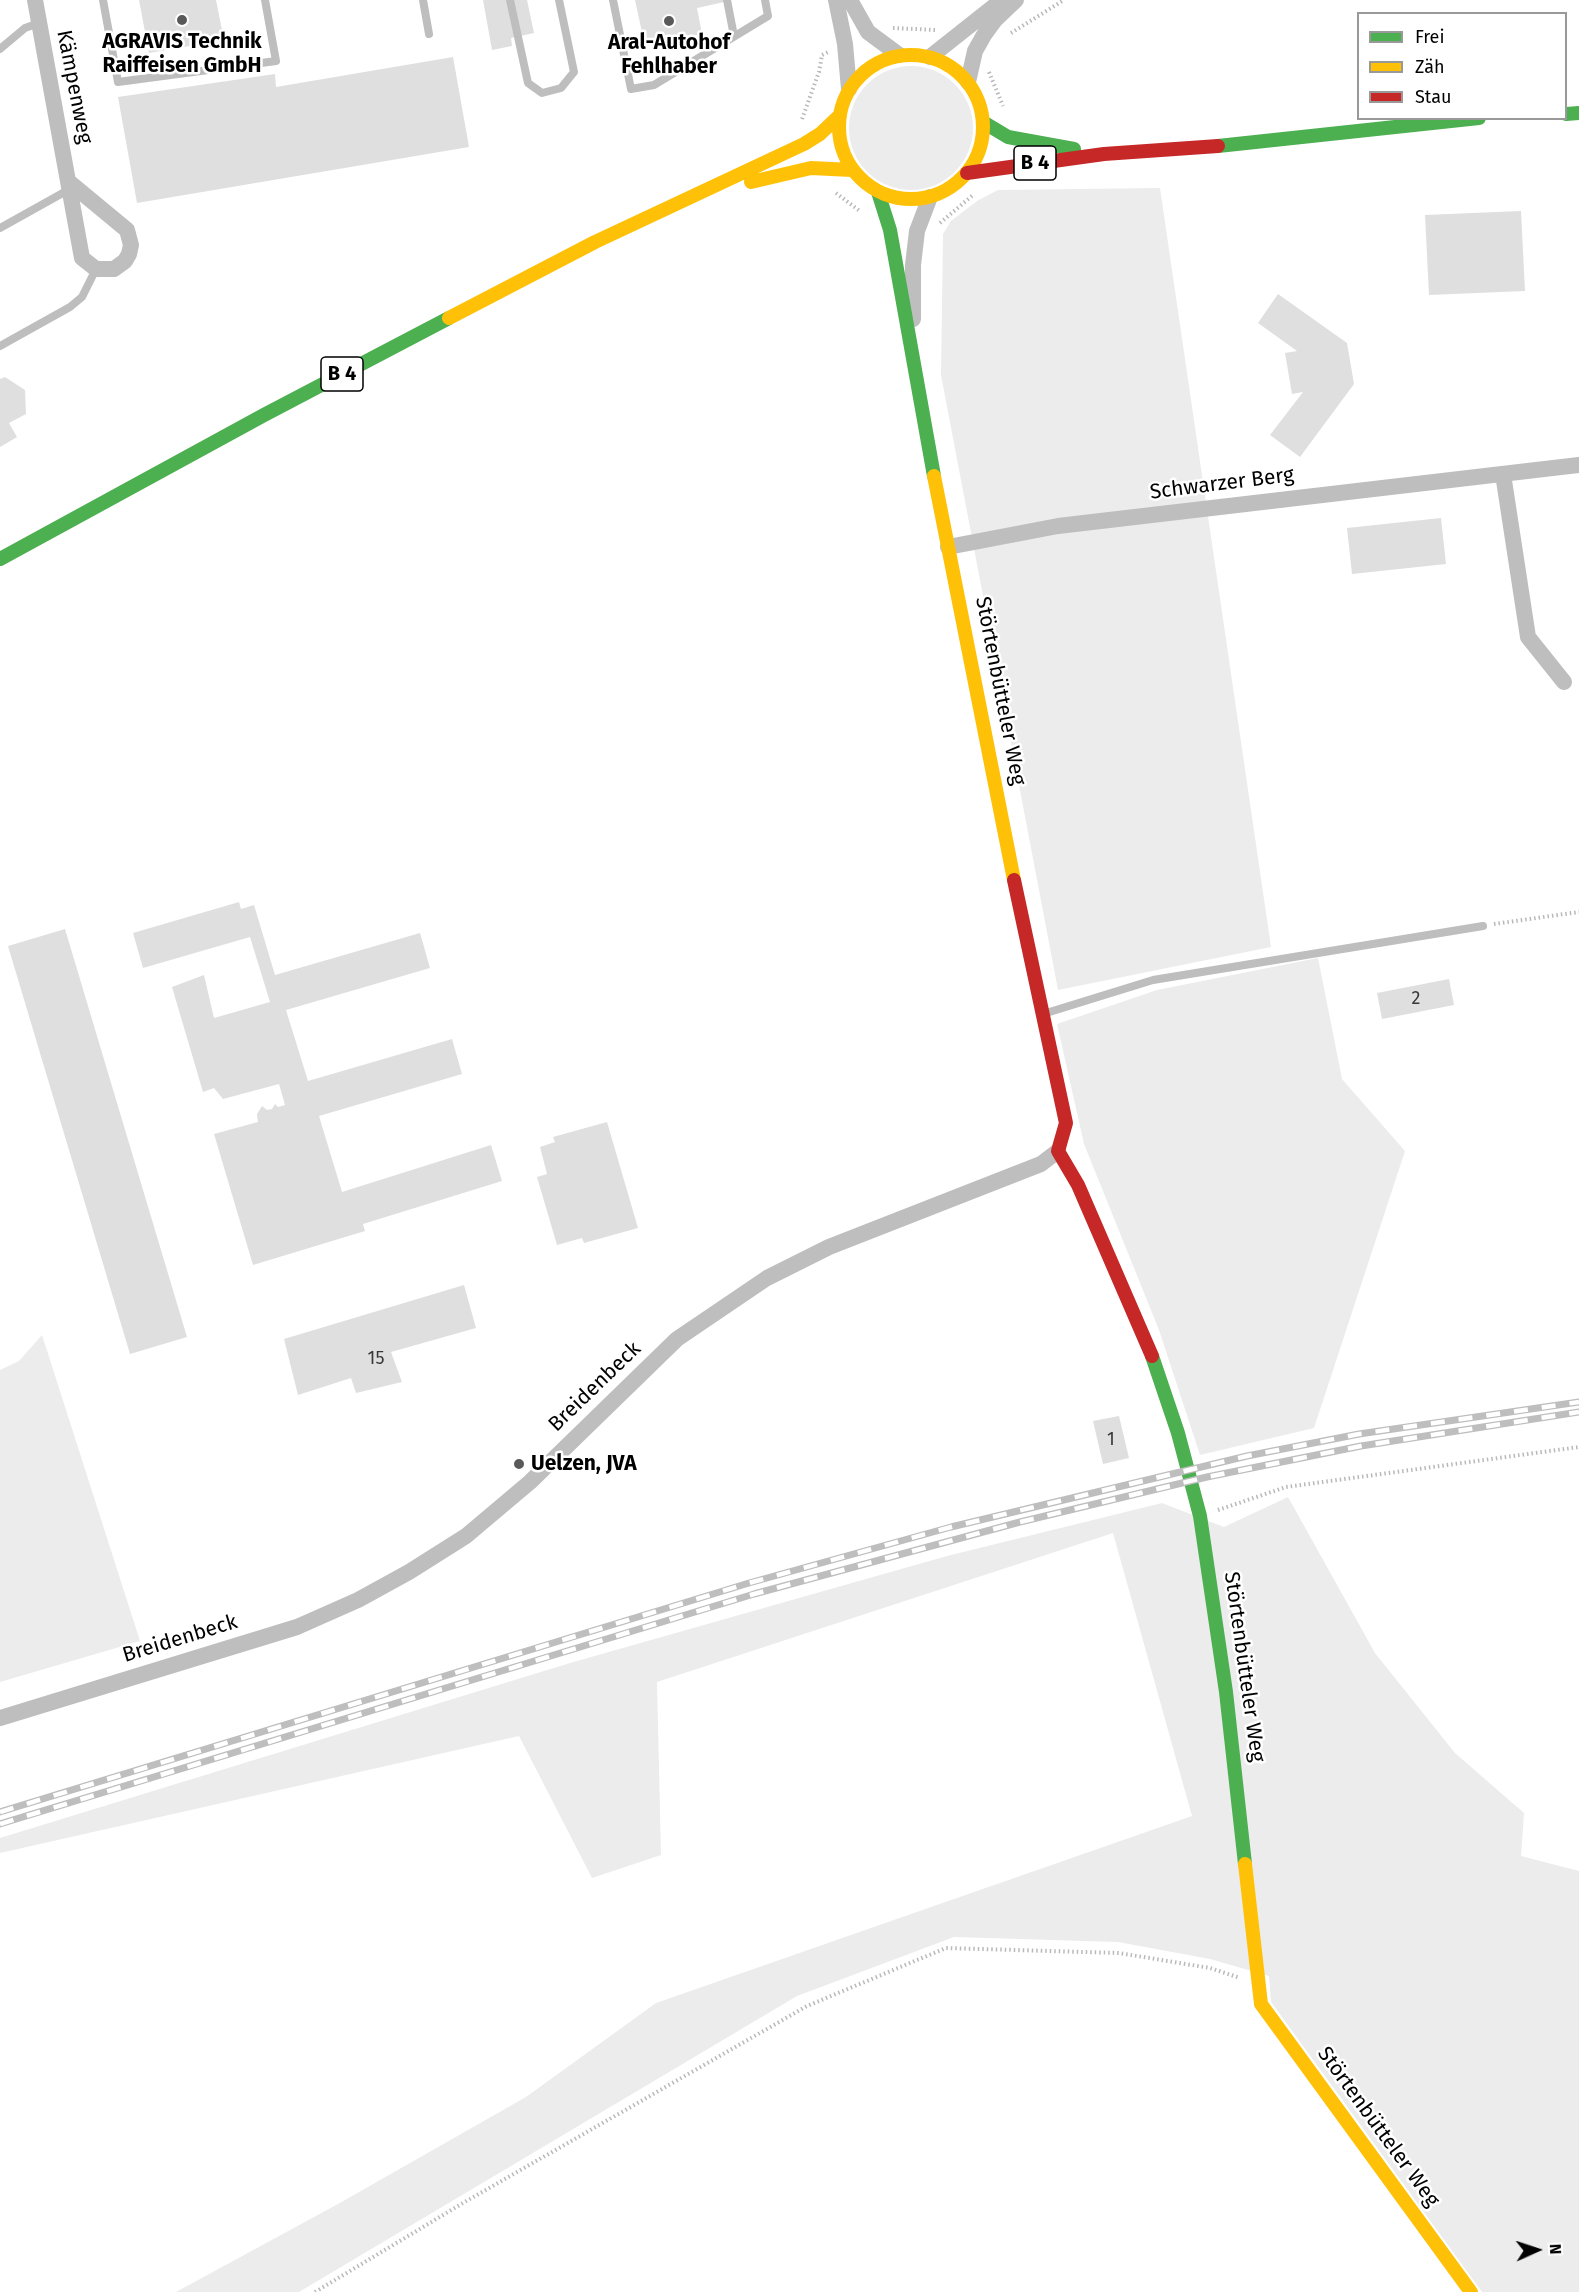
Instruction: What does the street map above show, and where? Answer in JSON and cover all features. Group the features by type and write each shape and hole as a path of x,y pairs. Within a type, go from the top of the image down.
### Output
{"main road":[{"path":"899,56 930,57 945,63 968,82 975,94 983,122 980,149 967,173 950,188 930,197 913,200 895,198 868,186 852,170 840,144 839,116 849,89 871,67 899,56"},
{"name":"B 4","path":"0,559 254,421 585,247 804,144 820,134 839,116"},
{"name":"B 4","path":"967,173 1104,154 1190,149 1460,120"},
{"name":"B 4","path":"983,122 1008,137 1031,143 1104,154"},
{"name":"B 4","path":"690,198 811,168 852,170"},
{"name":"Störtenbütteler Weg","path":"878,192 890,230 915,377 948,547 1041,1014 1066,1123 1058,1151 1078,1185 1145,1337 1178,1433 1200,1516 1226,1692 1257,1985 1261,2004 1470,2291"}],"street":[{"name":"Kämpenweg","path":"35,0 82,258 96,269"},
{"path":"836,0 845,44 849,89"},
{"path":"849,0 868,32 899,56"},
{"path":"930,57 1002,0"},
{"path":"968,82 975,51 995,20 1016,0"},
{"path":"70,185 123,225 129,236 131,245 125,261 114,269 96,269"},
{"name":"Störtenbütteler Weg","path":"915,377 913,265 917,231 930,197"},
{"name":"Schwarzer Berg","path":"948,547 1058,526 1579,465"},
{"path":"1503,474 1528,637 1564,682"},
{"name":"Breidenbeck","path":"0,1718 297,1627 368,1594 409,1572 466,1536 530,1482 677,1339 767,1278 829,1247 1041,1164 1058,1151"}],"lane":[{"path":"103,0 117,82 276,61 266,0"},
{"path":"423,0 429,34"},
{"path":"510,0 528,83 542,93 561,88 574,72 559,0"},
{"path":"613,0 631,89 654,85 768,16 765,0"},
{"path":"727,0 734,36"},
{"path":"0,49 25,28 39,23"},
{"path":"0,228 70,185"},
{"path":"0,346 70,307 82,297 96,269"},
{"path":"1041,1014 1153,980 1483,926"}],"path":[{"path":"1005,37 1064,0"},
{"path":"868,32 884,28 940,30 954,38"},
{"path":"804,144 801,127 803,115 819,72 822,55 845,44"},
{"path":"975,51 987,57 989,74 1004,108"},
{"path":"831,191 855,205 867,218"},
{"path":"917,231 932,233 946,216 976,194"},
{"path":"1483,926 1579,912"},
{"path":"1200,1516 1286,1487 1579,1447"},
{"path":"315,2292 463,2203 807,2006 946,1948 1119,1953 1210,1968 1257,1985"}],"shaded area":[{"path":"911,66 935,71 955,84 968,104 973,128 968,152 955,172 935,185 911,190 887,185 867,172 854,152 849,128 854,104 867,84 887,71"},
{"path":"1160,188 1271,947 1058,990 941,375 943,234 951,221 977,201 998,190"},
{"path":"1318,958 1342,1079 1405,1151 1314,1428 1200,1455 1159,1330 1084,1144 1057,1024 1157,990"},
{"path":"42,1335 140,1641 0,1682 0,1370 19,1361"},
{"path":"1288,1497 1375,1653 1455,1753 1524,1813 1521,1856 1579,1871 1579,2292 1482,2292 1271,2002 1269,1976 1210,1959 1118,1942 954,1937 797,1996 299,2292 176,2292 338,2204 526,2097 656,2003 1192,1816 1113,1533 657,1682 661,1855 592,1878 519,1736 0,1853 0,1838 570,1663 947,1556 1162,1503 1224,1527"}],"building":[{"name":"AGRAVIS Technik Raiffeisen GmbH","path":"139,0 216,0 224,40 149,53"},
{"path":"483,0 527,0 534,33 511,38 512,46 492,50"},
{"name":"Aral-Autohof Fehlhaber","path":"635,0 729,1 697,8 702,34 645,46"},
{"path":"453,57 469,147 137,203 118,97 275,74 276,87"},
{"path":"1521,211 1525,291 1429,295 1425,215"},
{"path":"1278,294 1347,343 1354,384 1300,457 1270,435 1303,392 1292,394 1285,353 1297,351 1258,323"},
{"path":"5,377 25,390 26,414 9,423 17,437 0,447 0,379"},
{"path":"1441,518 1446,564 1352,574 1347,528"},
{"path":"239,902 241,909 254,905 275,975 420,933 430,968 286,1010 308,1081 452,1039 462,1074 319,1116 342,1192 491,1145 502,1181 363,1224 365,1231 253,1265 214,1134 258,1122 257,1114 262,1106 267,1110 272,1109 275,1104 278,1107 285,1105 279,1084 223,1099 214,1088 203,1092 172,987 204,975 214,1018 270,1002 250,937 143,968 133,933"},
{"path":"65,929 187,1337 130,1354 8,946"},
{"path":"1449,979 1454,1005 1382,1019 1377,993"},
{"path":"607,1122 638,1228 584,1243 582,1238 557,1245 537,1177 547,1174 540,1147 555,1142 553,1137"},
{"path":"464,1285 476,1328 391,1352 402,1382 356,1393 351,1378 298,1395 284,1339"},
{"path":"1119,1416 1129,1458 1103,1464 1093,1421"}],"railway":[{"path":"0,1812 749,1583 951,1527 1247,1456 1359,1434 1579,1402"},
{"path":"0,1824 754,1594 1020,1522 1207,1477 1361,1446 1579,1412"}],"traffic: fast":[{"path":"1567,114 1579,113"},
{"path":"1218,146 1460,120"},
{"path":"983,122 1008,137 1074,149"},
{"path":"878,192 890,230 934,476"},
{"path":"0,559 264,415 449,318"},
{"path":"1152,1356 1178,1433 1200,1516 1226,1692 1245,1864"}],"traffic: slow":[{"path":"911,55 939,60 962,76 978,99 983,127 978,155 962,178 939,194 911,199 883,194 860,178 844,155 839,127 844,99 860,76 883,60 911,55"},
{"path":"449,318 595,242 804,144 820,134 839,116"},
{"path":"751,182 811,168 852,170"},
{"path":"934,476 1014,880"},
{"path":"1245,1864 1261,2004 1471,2292"}],"traffic: jam":[{"path":"967,173 1104,154 1218,146"},
{"path":"1014,880 1066,1123 1058,1151 1078,1185 1152,1356"}],"place":[{"name":"AGRAVIS Technik Raiffeisen GmbH","path":"182,20"},
{"name":"Aral-Autohof Fehlhaber","path":"669,21"},
{"name":"Uelzen, JVA","path":"519,1464"}]}
